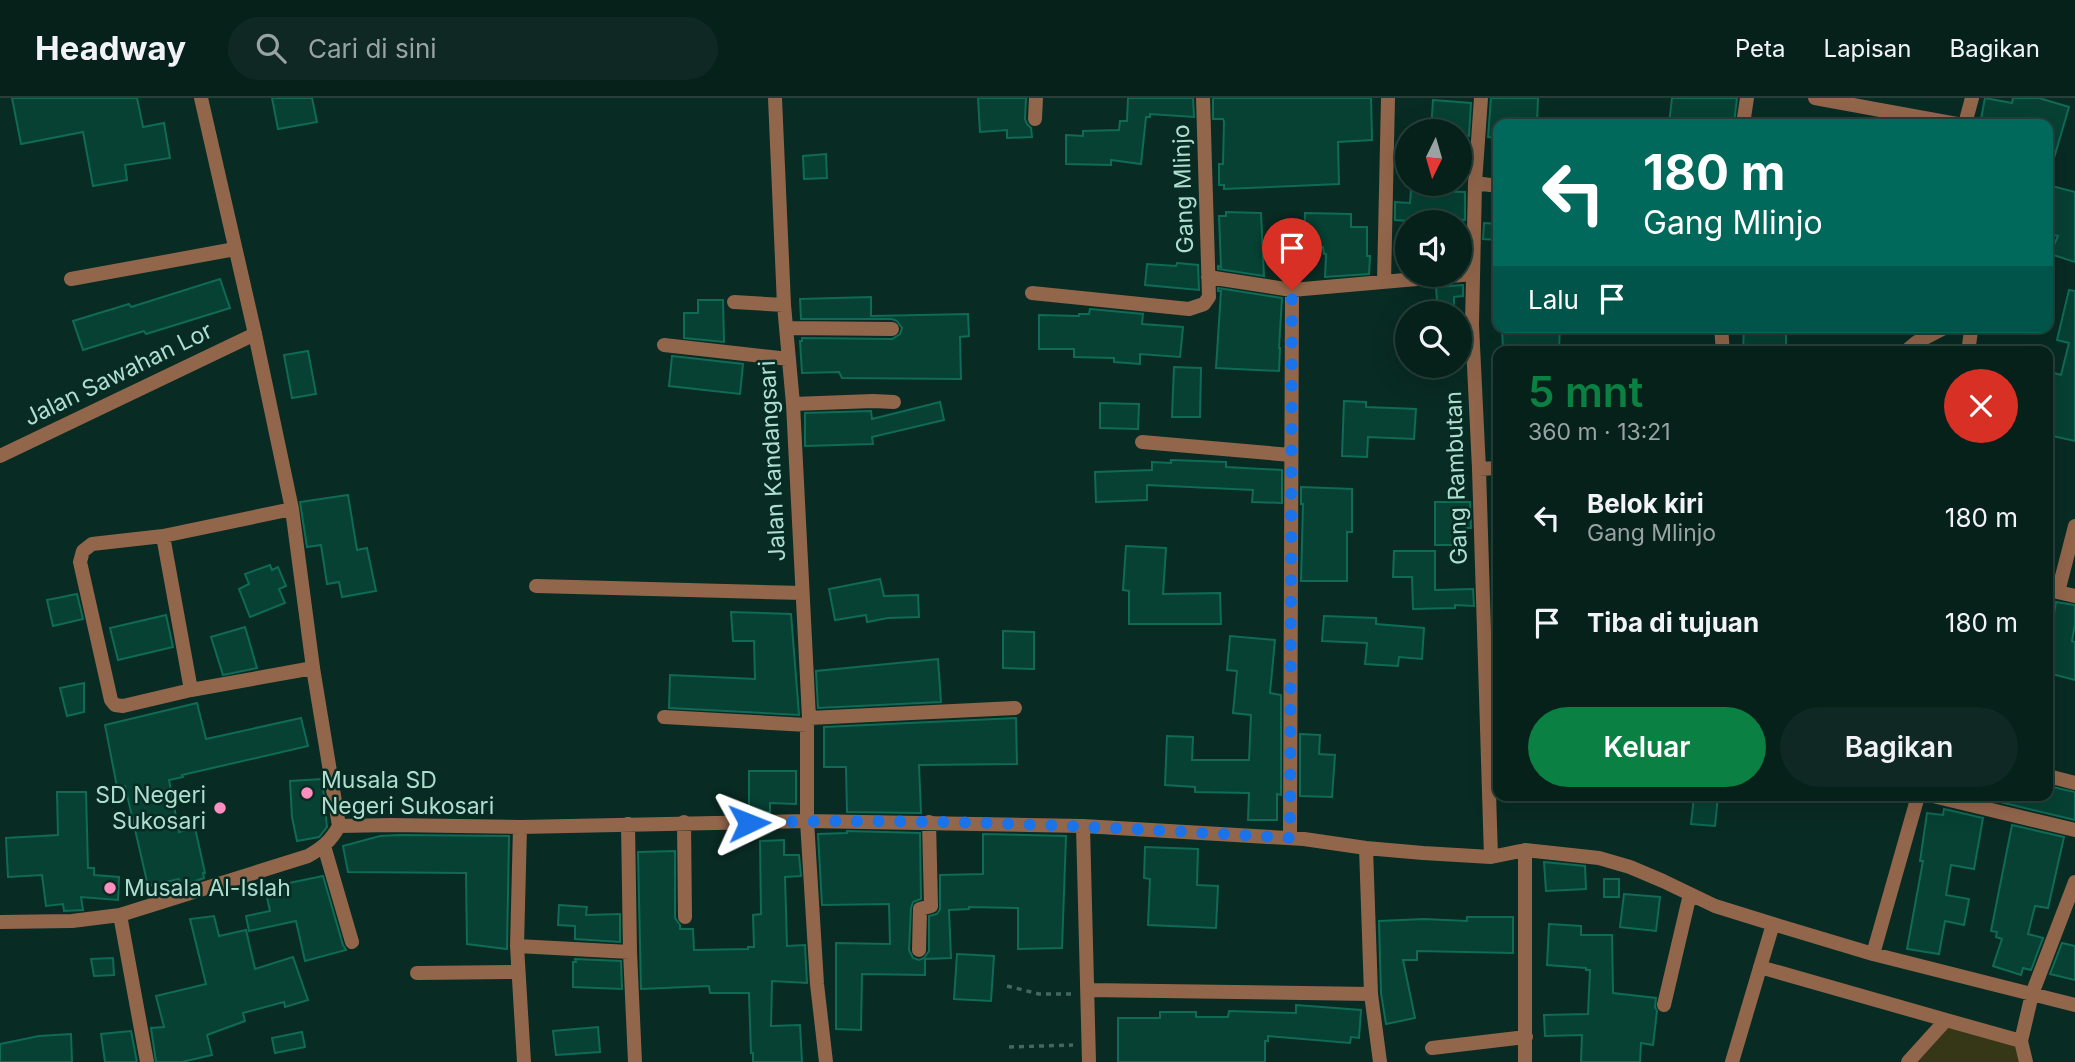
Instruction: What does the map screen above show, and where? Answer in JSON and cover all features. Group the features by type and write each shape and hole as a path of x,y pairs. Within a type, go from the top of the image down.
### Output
{"street":[{"path":"0,922 72,920 120,915 308,856 324,846 339,826 313,668 292,509 201,98"},
{"name":"Jalan Kandangsari","path":"775,98 808,721 807,821 817,984 826,1062"},
{"path":"1035,119 1036,98"},
{"name":"Gang Mlinjo","path":"1203,98 1208,277 1292,290 1473,274"},
{"path":"1384,282 1388,98"},
{"name":"Gang Rambutan","path":"1481,98 1475,183 1472,324 1491,857"},
{"path":"1744,119 1748,98"},
{"path":"1815,98 1930,119"},
{"path":"1966,119 1972,98"},
{"path":"1475,183 1493,185"},
{"path":"71,279 235,249"},
{"path":"1032,293 1189,309 1204,304 1209,297 1208,277"},
{"path":"1290,838 1292,290"},
{"path":"734,302 784,305"},
{"path":"786,328 892,329"},
{"path":"1912,346 1934,333"},
{"name":"Jalan Sawahan Lor","path":"0,456 255,334"},
{"path":"664,345 789,359"},
{"path":"793,404 894,402"},
{"path":"1142,442 1291,455"},
{"path":"1479,469 1493,468"},
{"path":"292,509 163,536 92,544 83,551 80,562 111,700 115,705 122,706 191,690 313,668"},
{"path":"2075,526 2053,591 2075,596"},
{"path":"163,536 191,690"},
{"path":"536,586 802,593"},
{"path":"664,718 808,721 1016,708"},
{"path":"2053,777 2075,783"},
{"path":"1873,954 1917,801"},
{"path":"1954,801 2075,830"},
{"path":"339,826 520,827 807,821 1083,825 1290,838 1366,848 1491,857 1525,850 1599,858 1630,867 1715,906 1773,924 1873,954 2075,1005"},
{"path":"684,822 685,917"},
{"path":"919,950 920,909 931,906 929,822"},
{"path":"628,824 635,1062"},
{"path":"1083,825 1089,1062"},
{"path":"520,827 517,946 524,1062"},
{"path":"324,846 352,942"},
{"path":"1366,848 1371,994 1380,1062"},
{"path":"1525,850 1525,1062"},
{"path":"2026,1062 2021,1041 2032,994 2075,882"},
{"path":"1664,1005 1689,894"},
{"path":"120,915 147,1062"},
{"path":"1732,1062 1773,924"},
{"path":"517,946 630,953"},
{"path":"1760,967 2021,1041"},
{"path":"417,972 518,972"},
{"path":"1087,992 1371,994"},
{"path":"1908,1062 1946,1020"},
{"path":"1432,1048 1526,1037"}],"path":[{"path":"1007,986 1039,993 1087,992"},
{"path":"1009,1047 1089,1045"}],"green space":[{"path":"1946,1020 2021,1041 2026,1062 1908,1062"}],"building":[{"path":"12,98 137,98 143,127 164,123 170,158 125,165 127,180 93,186 83,132 21,144"},
{"path":"272,98 312,98 317,122 278,129"},
{"path":"978,98 1026,98 1025,119 1031,128 1032,137 1007,138 1007,130 980,132"},
{"path":"1128,98 1193,98 1194,117 1150,114 1150,117 1146,117 1141,164 1111,160 1111,165 1066,164 1066,135 1083,136 1083,131 1119,130 1120,121 1127,121"},
{"path":"1213,98 1371,98 1372,140 1338,142 1339,184 1224,189 1224,185 1219,185 1219,164 1223,164 1224,122 1223,119 1213,119"},
{"path":"1491,98 1538,98 1537,119 1493,119 1493,138 1488,137"},
{"path":"1672,98 1737,98 1735,119 1670,119"},
{"path":"1985,98 2012,103 2013,98 2039,98 2069,107 2053,162 2053,119 1981,119"},
{"path":"1433,100 1471,103 1470,119 1432,119"},
{"path":"826,154 827,178 804,179 803,156"},
{"path":"2053,186 2075,192 2075,262 2053,255 2058,236 2053,235"},
{"path":"1411,196 1465,196 1465,210 1395,210 1395,202 1410,203"},
{"path":"1226,212 1261,213 1264,276 1218,269 1218,266 1221,267 1219,216 1226,216"},
{"path":"1305,213 1351,214 1351,227 1367,227 1369,274 1325,277 1326,254 1323,247 1304,247"},
{"path":"1484,223 1493,224 1493,240 1483,239"},
{"path":"1177,263 1198,265 1199,290 1145,285 1147,264 1176,266"},
{"path":"220,279 230,308 83,350 73,321 129,304 131,307"},
{"path":"1436,287 1463,287 1463,296 1454,297 1454,301 1437,301"},
{"path":"1218,288 1282,298 1279,371 1216,368 1221,291 1218,291"},
{"path":"2069,290 2075,291 2075,441 2053,436 2053,373 2061,375 2069,343 2057,340"},
{"path":"871,297 871,316 968,314 969,336 960,337 961,379 842,378 839,372 802,373 802,338 892,339 900,334 902,328 892,319 801,319 800,299"},
{"path":"698,300 723,300 724,342 684,338 684,313 698,313"},
{"path":"1090,309 1143,314 1142,324 1183,327 1180,357 1140,354 1140,364 1114,362 1114,358 1074,357 1074,349 1039,349 1039,315 1079,316 1089,314"},
{"path":"1502,333 1560,333 1559,346 1503,346"},
{"path":"1744,333 1786,333 1786,346 1743,346"},
{"path":"308,351 316,394 292,398 284,355"},
{"path":"672,356 743,364 740,394 669,386"},
{"path":"1174,367 1201,368 1200,417 1172,417"},
{"path":"1344,401 1366,402 1366,407 1416,409 1414,439 1368,437 1367,457 1342,456"},
{"path":"940,402 944,420 872,437 873,444 805,446 805,413 871,411 872,419"},
{"path":"1100,403 1139,404 1138,429 1100,428"},
{"path":"1171,460 1226,462 1226,467 1282,470 1282,503 1252,502 1253,490 1147,485 1147,500 1096,502 1095,472 1152,470 1152,462 1171,463"},
{"path":"1301,487 1352,489 1352,532 1347,532 1347,581 1301,581"},
{"path":"348,495 357,550 367,548 376,591 342,597 339,582 327,584 321,545 307,547 300,502"},
{"path":"1435,502 1470,502 1471,528 1467,528 1467,545 1435,545"},
{"path":"1126,546 1166,548 1163,594 1220,593 1221,624 1129,624 1129,591 1123,590"},
{"path":"1394,551 1435,551 1435,590 1473,589 1474,606 1413,609 1412,577 1393,577"},
{"path":"270,565 272,570 278,567 286,586 279,589 285,603 250,617 239,589 249,584 245,574"},
{"path":"880,579 884,596 918,595 919,617 867,622 866,615 835,620 829,589"},
{"path":"77,594 83,619 53,626 47,600"},
{"path":"2056,602 2075,605 2072,641 2075,642 2075,680 2053,674 2053,620"},
{"path":"731,612 791,614 799,715 669,708 670,675 755,679 754,641 733,641"},
{"path":"166,615 173,647 118,660 110,628"},
{"path":"1324,616 1376,618 1376,624 1424,628 1422,659 1399,657 1398,666 1365,664 1367,643 1322,641"},
{"path":"245,627 257,668 223,675 211,637"},
{"path":"1003,631 1034,632 1034,669 1003,668"},
{"path":"1230,636 1275,640 1270,693 1281,695 1281,795 1277,794 1277,820 1248,820 1249,793 1195,792 1195,787 1165,785 1167,736 1193,737 1192,760 1249,760 1251,715 1233,713 1237,671 1227,670"},
{"path":"938,659 941,702 818,708 816,671"},
{"path":"84,683 84,712 67,716 60,688"},
{"path":"197,703 206,739 301,718 308,746 169,780 179,832 195,828 205,873 204,878 181,886 179,879 148,886 125,786 117,787 105,725"},
{"path":"1016,718 1017,764 919,765 921,813 847,812 846,767 824,767 824,727"},
{"path":"1300,734 1320,735 1319,754 1335,755 1332,797 1300,796"},
{"path":"749,771 796,771 796,804 770,803 770,812 749,813"},
{"path":"322,779 327,827 319,837 297,841 292,817 290,781"},
{"path":"2053,787 2075,792 2075,820 1996,801 2053,801"},
{"path":"57,792 86,792 88,868 94,868 94,875 119,877 118,900 81,897 83,910 64,911 63,904 46,906 42,875 8,877 6,838 58,835"},
{"path":"1693,801 1718,801 1715,826 1691,824"},
{"path":"1944,809 1983,818 1974,869 1951,865 1946,895 1969,899 1964,925 1945,921 1939,954 1907,949 1923,861 1920,861 1927,813 1943,815"},
{"path":"2012,825 2064,837 2048,908 2035,906 2028,934 2043,938 2031,970 2023,968 2021,975 1993,966 2002,939 1996,937 1997,932 1991,931"},
{"path":"847,831 920,833 921,899 913,902 911,908 909,950 913,958 919,960 929,951 929,916 937,914 940,909 940,875 983,874 983,834 1066,836 1062,948 1018,949 1018,908 969,907 949,910 951,958 925,959 925,975 862,974 861,1030 836,1029 836,943 890,944 889,904 822,905 818,834"},
{"path":"380,836 509,836 507,949 467,944 466,873 348,872 343,846"},
{"path":"784,840 784,855 799,855 801,876 785,877 787,946 805,945 807,983 772,981 771,1026 800,1025 802,1062 753,1062 749,993 710,993 709,986 641,989 638,852 675,851 675,918 680,929 693,929 694,950 748,949 754,947 753,915 761,914 760,841"},
{"path":"1145,847 1198,849 1197,885 1218,886 1216,928 1148,925 1150,879 1144,878"},
{"path":"1544,862 1585,866 1586,889 1546,891"},
{"path":"323,876 346,950 305,961 296,921 249,931 246,916 270,911 265,888"},
{"path":"1604,879 1619,879 1619,897 1604,897"},
{"path":"1624,894 1660,897 1656,931 1620,927"},
{"path":"559,905 587,907 586,915 620,914 620,942 575,939 575,926 558,925"},
{"path":"214,916 219,936 246,930 255,969 293,957 308,1000 285,1007 284,1002 243,1013 245,1021 207,1035 212,1055 182,1062 156,1062 151,1028 164,1027 156,996 206,984 190,919"},
{"path":"1467,917 1513,917 1513,953 1417,951 1417,960 1403,960 1415,1018 1386,1024 1381,993 1379,921 1467,921"},
{"path":"1549,924 1581,926 1581,935 1612,935 1613,993 1656,998 1653,1045 1641,1043 1640,1062 1581,1062 1582,1035 1545,1036 1544,1015 1588,1014 1590,970 1547,965"},
{"path":"2062,943 2075,946 2075,980 2050,974"},
{"path":"957,954 994,956 991,1001 954,999"},
{"path":"113,958 114,975 94,976 91,959"},
{"path":"575,959 621,961 622,989 573,987"},
{"path":"1296,1005 1361,1010 1359,1038 1351,1037 1350,1043 1268,1036 1268,1041 1265,1041 1265,1062 1118,1062 1118,1018 1160,1018 1160,1012 1196,1012 1196,1017 1228,1017 1229,1011 1296,1013"},
{"path":"598,1027 600,1052 556,1055 553,1031"},
{"path":"131,1031 137,1062 105,1062 101,1034"},
{"path":"302,1032 305,1047 275,1053 272,1038"},
{"path":"71,1034 72,1062 0,1062 0,1044 39,1036"}],"place":[{"name":"Musala SD Negeri Sukosari","path":"307,793"},
{"name":"SD Negeri Sukosari","path":"220,808"},
{"name":"Musala Al-Islah","path":"110,888"}],"route":[{"path":"749,823 807,821 1083,825 1290,838 1292,290"}]}
